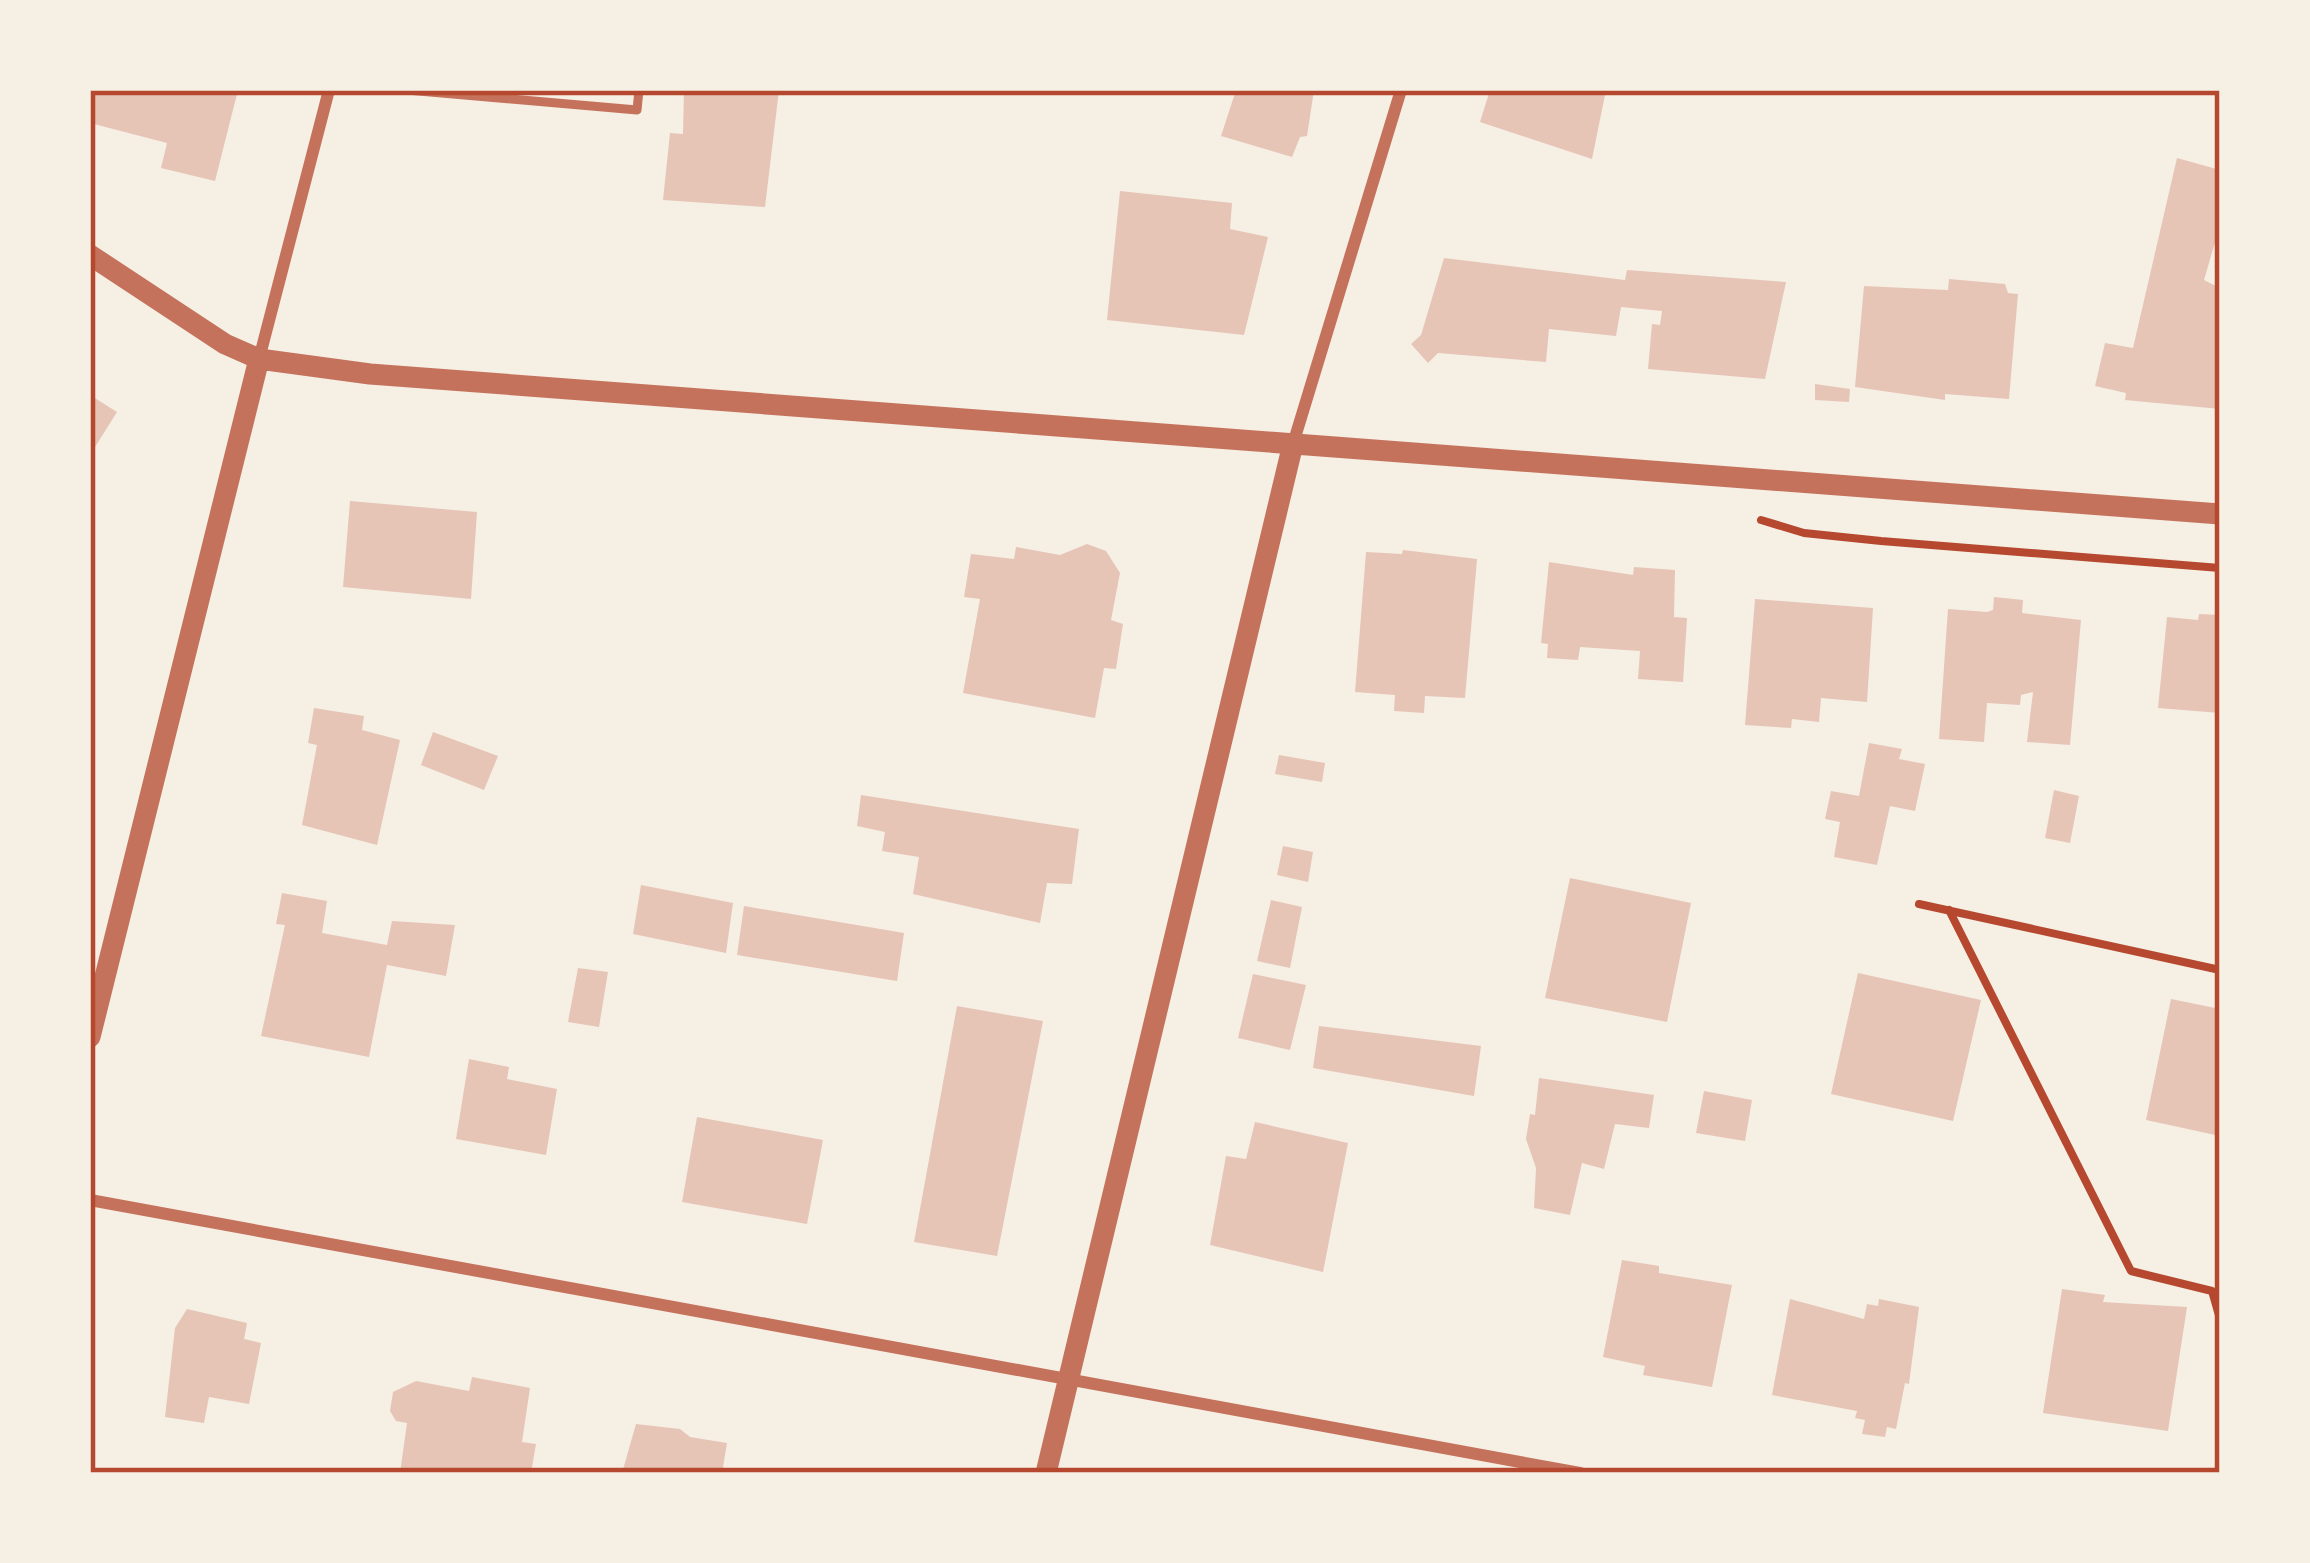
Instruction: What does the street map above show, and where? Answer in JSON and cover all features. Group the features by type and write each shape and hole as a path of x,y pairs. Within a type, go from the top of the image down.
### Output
{"street":[{"path":"90,1037 329,90"},
{"path":"1046,1473 1293,444 1401,90"},
{"path":"90,255 225,344 260,358 370,374 2220,514"},
{"path":"90,1200 1580,1473"}],"lane":[{"path":"407,90 637,110 639,90"}],"path":[{"path":"1919,904 2220,970"},
{"path":"1949,910 2131,1271 2212,1292 2220,1318"}],"building":[{"path":"90,90 238,90 215,181 161,168 167,143 90,123"},
{"path":"684,90 779,90 765,207 663,200 670,133 683,134"},
{"path":"1236,90 1314,90 1307,136 1300,137 1292,157 1221,136"},
{"path":"1490,90 1606,90 1592,159 1480,122"},
{"path":"2177,158 2220,170 2220,225 2204,280 2220,288 2220,409 2125,400 2126,393 2095,386 2105,343 2133,348"},
{"path":"1120,191 1232,203 1230,229 1268,237 1244,335 1107,320"},
{"path":"1444,258 1625,280 1627,270 1786,282 1765,379 1648,369 1652,324 1660,325 1662,311 1621,307 1616,336 1549,329 1546,362 1438,353 1428,363 1411,344 1421,335"},
{"path":"1949,279 2005,284 2008,293 2018,294 2009,399 1945,394 1945,400 1855,387 1864,286 1948,290"},
{"path":"1815,384 1850,389 1849,402 1815,400"},
{"path":"90,395 117,412 90,455"},
{"path":"350,501 477,512 471,599 343,587"},
{"path":"1087,544 1106,551 1120,573 1111,620 1123,624 1116,669 1104,668 1095,718 963,693 980,599 964,597 971,554 1014,559 1016,547 1060,555"},
{"path":"1403,550 1477,559 1465,698 1425,696 1424,713 1394,711 1395,695 1355,692 1366,552 1402,554"},
{"path":"1549,562 1633,575 1634,567 1675,570 1674,617 1687,618 1683,682 1638,679 1640,651 1580,647 1578,660 1547,658 1548,644 1541,643"},
{"path":"1994,597 2023,600 2022,613 2081,620 2070,745 2027,742 2033,692 2021,695 2020,705 1987,703 1984,742 1939,739 1948,609 1987,612 1993,610"},
{"path":"1755,599 1873,608 1867,702 1821,698 1819,722 1792,719 1791,728 1745,725"},
{"path":"2199,614 2220,615 2220,713 2158,708 2167,617 2198,620"},
{"path":"314,708 364,716 362,730 400,740 377,845 302,825 317,745 308,743"},
{"path":"433,732 498,756 484,790 421,765"},
{"path":"1869,743 1902,749 1899,759 1925,764 1915,811 1890,806 1877,865 1834,857 1840,822 1825,819 1831,791 1859,796"},
{"path":"1279,755 1325,763 1322,782 1275,774"},
{"path":"2054,790 2079,796 2070,843 2045,838"},
{"path":"861,795 1079,829 1072,884 1047,883 1040,923 913,894 919,857 882,851 885,832 857,826"},
{"path":"1283,846 1313,852 1308,882 1277,875"},
{"path":"1570,878 1691,903 1667,1022 1545,998"},
{"path":"641,885 733,903 726,953 633,934"},
{"path":"282,893 327,901 322,933 387,945 392,921 455,925 446,976 387,965 369,1057 261,1036 285,925 276,924"},
{"path":"1271,900 1302,907 1290,968 1257,961"},
{"path":"744,906 904,933 897,981 737,955"},
{"path":"578,968 608,972 599,1027 568,1022"},
{"path":"1858,973 1981,1000 1953,1121 1831,1094"},
{"path":"1253,974 1306,985 1290,1050 1238,1038"},
{"path":"2171,999 2220,1009 2220,1136 2146,1120"},
{"path":"957,1006 1043,1021 997,1256 914,1242"},
{"path":"1319,1026 1481,1046 1474,1096 1313,1068"},
{"path":"469,1059 509,1067 507,1079 557,1089 546,1155 456,1139"},
{"path":"1539,1078 1654,1095 1649,1128 1615,1124 1604,1169 1582,1163 1570,1215 1534,1208 1536,1168 1526,1139 1530,1114 1535,1115"},
{"path":"1704,1091 1752,1100 1745,1141 1696,1133"},
{"path":"697,1117 823,1140 807,1224 682,1202"},
{"path":"1255,1122 1348,1143 1323,1272 1210,1245 1226,1156 1246,1159"},
{"path":"1622,1260 1659,1266 1659,1273 1732,1285 1712,1387 1643,1375 1645,1366 1603,1357"},
{"path":"2062,1289 2105,1295 2103,1302 2187,1307 2168,1431 2043,1413"},
{"path":"1790,1299 1864,1319 1867,1304 1878,1306 1879,1299 1919,1307 1909,1384 1905,1383 1896,1429 1887,1427 1885,1437 1862,1434 1865,1420 1855,1418 1857,1411 1772,1395"},
{"path":"187,1309 247,1323 244,1339 261,1343 249,1404 209,1397 204,1423 165,1417 175,1328"},
{"path":"472,1377 530,1388 522,1442 536,1444 531,1473 400,1473 407,1423 396,1421 390,1411 393,1392 416,1381 469,1391"},
{"path":"636,1424 680,1429 690,1437 727,1443 722,1473 622,1473"}]}
